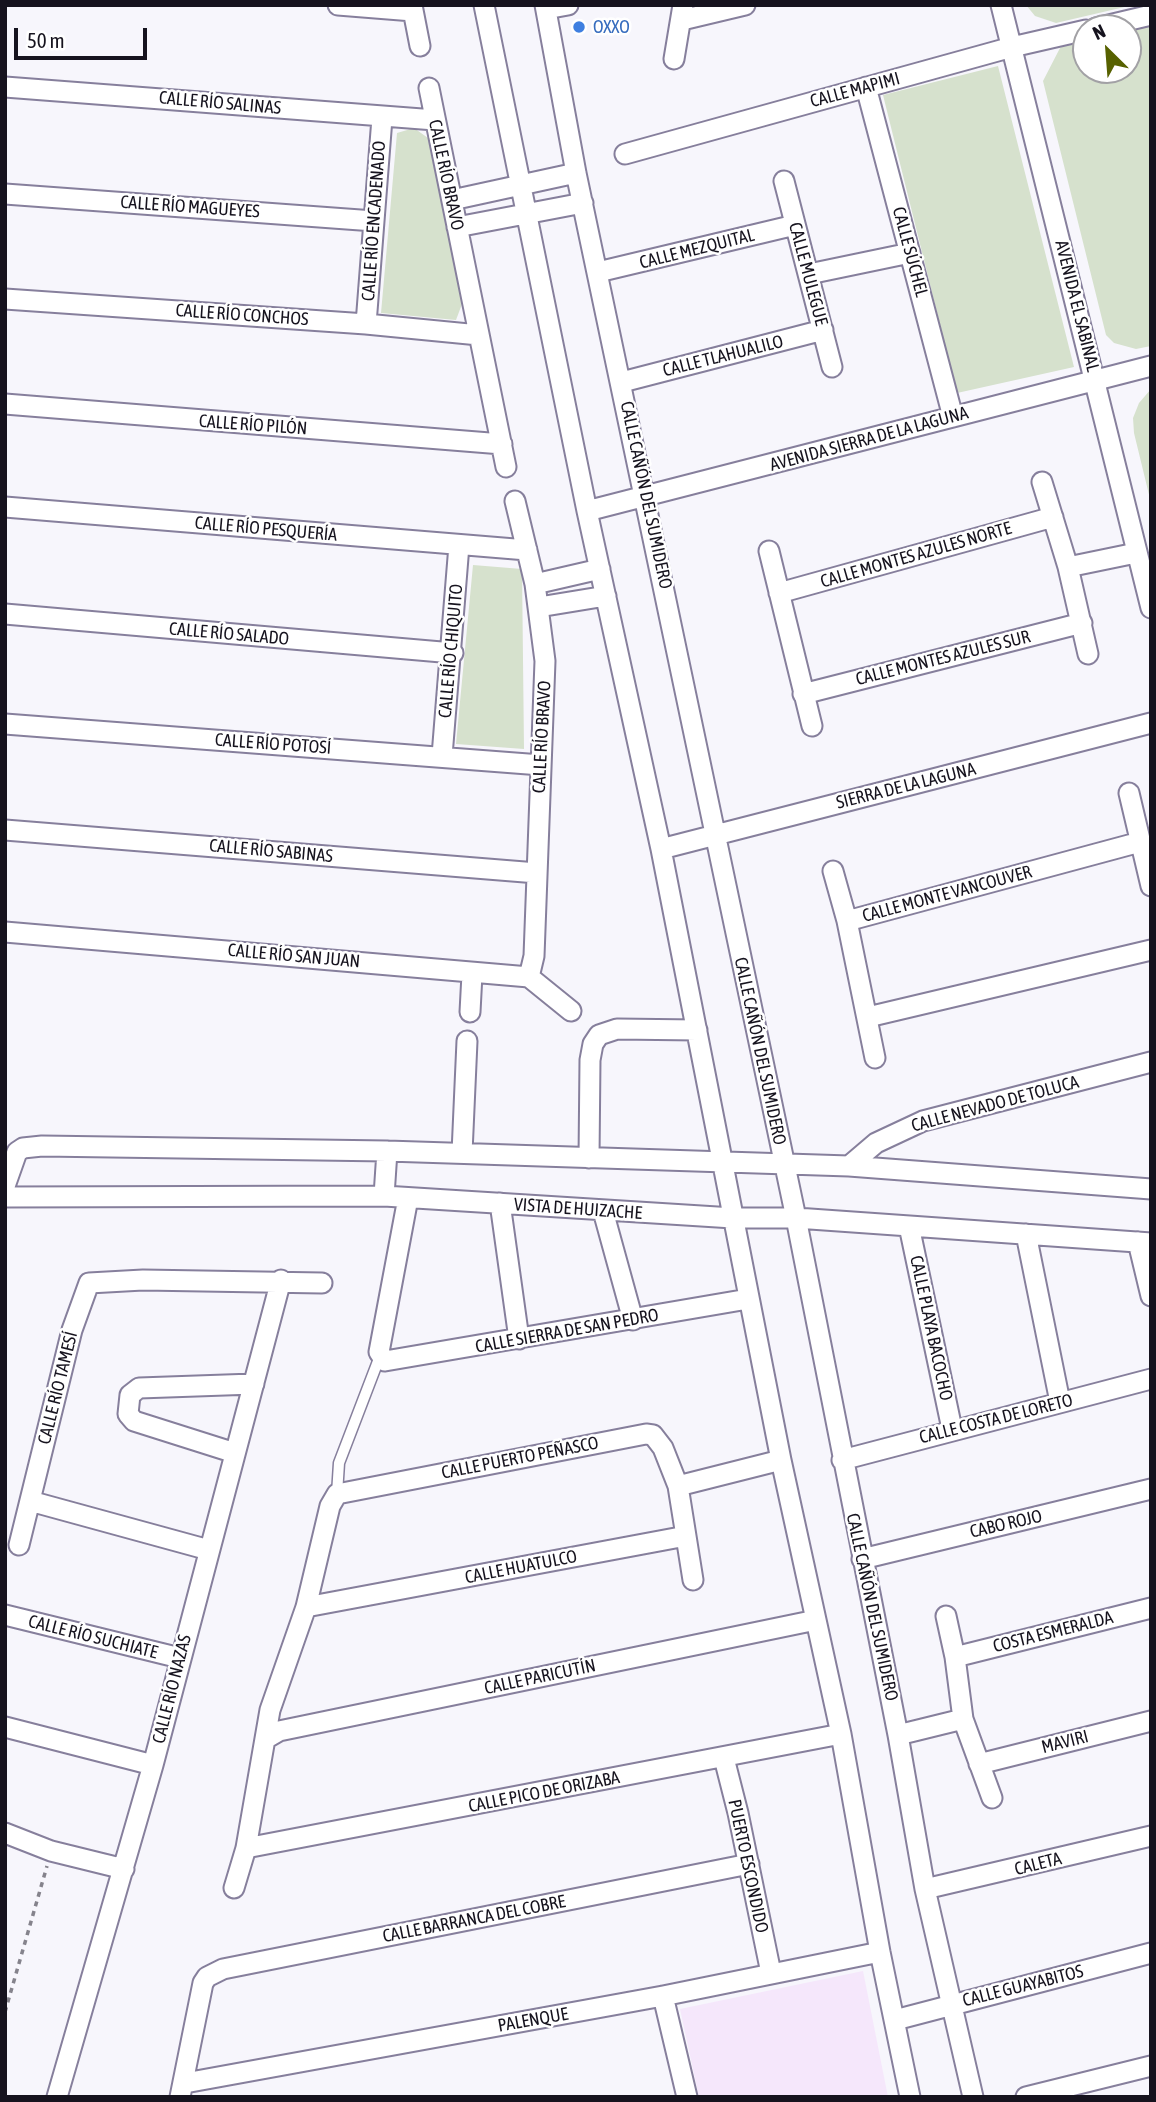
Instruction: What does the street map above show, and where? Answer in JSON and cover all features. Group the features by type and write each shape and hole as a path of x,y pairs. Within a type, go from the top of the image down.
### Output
{"street":[{"path":"338,5 412,8 420,47"},
{"path":"484,5 587,511 662,849 748,1299 841,1734 880,1952 910,2097"},
{"path":"545,7 568,5"},
{"path":"674,59 682,13 745,5"},
{"name":"AVENIDA EL SABINAL","path":"1001,5 1151,608"},
{"name":"CALLE CAÑÓN DEL SUMIDERO","path":"545,7 576,173 796,1218 898,1735 925,1889 973,2097"},
{"name":"CALLE MAPIMI","path":"625,154 1012,47 1072,33"},
{"name":"CALLE RÍO SALINAS","path":"5,87 435,120"},
{"name":"CALLE SÚCHEL","path":"866,87 953,417"},
{"name":"CALLE RÍO BRAVO","path":"429,88 506,467"},
{"name":"CALLE RÍO ENCADENADO","path":"366,324 382,118"},
{"path":"452,200 576,173"},
{"name":"CALLE MULEGUE","path":"784,181 832,367"},
{"name":"CALLE RÍO MAGUEYES","path":"5,194 374,221"},
{"path":"457,227 583,203"},
{"name":"CALLE MEZQUITAL","path":"598,272 795,225"},
{"path":"809,274 910,253"},
{"name":"CALLE RÍO CONCHOS","path":"5,299 366,324 479,335"},
{"name":"CALLE TLAHUALILO","path":"622,382 823,330"},
{"name":"AVENIDA SIERRA DE LA LAGUNA","path":"587,511 1151,366"},
{"name":"CALLE RÍO PILÓN","path":"5,404 502,443"},
{"path":"1042,481 1068,567 1088,654"},
{"name":"CALLE RÍO BRAVO","path":"515,500 535,584 545,661 534,956 529,977"},
{"name":"CALLE RÍO PESQUERÍA","path":"5,507 527,550"},
{"name":"CALLE MONTES AZULES NORTE","path":"779,593 1054,517"},
{"name":"CALLE RÍO CHIQUITO","path":"442,757 453,653 459,545"},
{"path":"769,551 812,726"},
{"path":"1068,567 1136,553"},
{"path":"535,584 600,569"},
{"path":"539,607 606,596"},
{"name":"CALLE RÍO SALADO","path":"5,614 453,653"},
{"name":"CALLE MONTES AZULES SUR","path":"803,694 1082,623"},
{"name":"CALLE RÍO POTOSÍ","path":"5,723 541,765"},
{"name":"SIERRA DE LA LAGUNA","path":"662,849 1151,723"},
{"path":"1129,793 1151,886"},
{"name":"CALLE RÍO SABINAS","path":"5,830 537,873"},
{"name":"CALLE MONTE VANCOUVER","path":"875,1058 847,921 1140,842"},
{"path":"833,871 847,921"},
{"name":"CALLE RÍO SAN JUAN","path":"5,932 529,977"},
{"path":"868,1017 1151,950"},
{"path":"470,1013 472,974"},
{"path":"529,977 571,1011"},
{"path":"589,1158 590,1060 593,1044 606,1032 697,1030"},
{"path":"463,1153 467,1041"},
{"name":"CALLE NEVADO DE TOLUCA","path":"849,1166 876,1143 923,1121 1151,1062"},
{"path":"5,1186 13,1157 23,1148 387,1151 722,1164 849,1166 1151,1189"},
{"path":"384,1196 387,1151"},
{"name":"VISTA DE HUIZACHE","path":"5,1197 384,1196 733,1218 796,1218 1144,1243"},
{"path":"383,1358 408,1198"},
{"path":"500,1203 519,1339"},
{"path":"603,1211 633,1320"},
{"name":"CALLE PLAYA BACOCHO","path":"909,1226 952,1429"},
{"path":"1026,1234 1060,1402"},
{"path":"1144,1243 1151,1296"},
{"name":"CALLE RÍO TAMESÍ","path":"30,1502 78,1309 89,1283 143,1279 281,1280"},
{"path":"281,1280 322,1283"},
{"name":"CALLE RÍO NAZAS","path":"57,2097 153,1765 281,1280"},
{"name":"CALLE SIERRA DE SAN PEDRO","path":"383,1358 519,1339 748,1299"},
{"name":"CALLE COSTA DE LORETO","path":"842,1460 1151,1379"},
{"path":"235,1453 134,1421 128,1415 130,1395 139,1388 254,1384"},
{"name":"CALLE PUERTO PEÑASCO","path":"335,1496 646,1434 653,1435 663,1448 678,1486"},
{"path":"693,1580 678,1486 781,1460"},
{"name":"CABO ROJO","path":"862,1559 1151,1489"},
{"path":"234,1888 246,1848 270,1710 306,1607 335,1496"},
{"path":"19,1545 30,1502 209,1550"},
{"name":"CALLE HUATULCO","path":"306,1607 686,1536"},
{"name":"COSTA ESMERALDA","path":"955,1657 1151,1608"},
{"name":"CALLE RÍO SUCHIATE","path":"5,1615 180,1658"},
{"path":"946,1616 955,1657 963,1719 992,1798"},
{"name":"CALLE PARICUTÍN","path":"267,1738 279,1731 816,1620"},
{"path":"898,1735 963,1719"},
{"name":"MAVIRI","path":"979,1764 1151,1721"},
{"path":"5,1727 153,1765"},
{"name":"CALLE PICO DE ORIZABA","path":"246,1848 841,1734"},
{"name":"PUERTO ESCONDIDO","path":"724,1758 771,1973"},
{"path":"5,1833 51,1851 124,1869"},
{"name":"CALETA","path":"925,1889 1151,1836"},
{"name":"CALLE BARRANCA DEL COBRE","path":"183,2090 203,1983 207,1977 223,1969 749,1864"},
{"name":"PALENQUE","path":"183,2090 880,1952"},
{"name":"CALLE GUAYABITOS","path":"895,2020 1151,1953"},
{"path":"663,1996 687,2097"},
{"path":"1026,2097 1151,2066"}],"lane":[{"path":"335,1496 339,1464 383,1358"}],"path":[{"path":"5,2012 51,1851"}],"shaded area":[{"path":"863,1971 888,2097 699,2097 680,2009"}],"green space":[{"path":"1026,5 1133,5 1094,14 1072,14 1072,19 1056,23 1035,16"},
{"path":"1151,25 1151,346 1136,349 1114,343 1106,335 1043,81 1060,48 1072,42 1072,84 1142,84 1142,27"},
{"path":"998,66 1074,367 957,393 883,95"},
{"path":"414,128 428,138 462,304 456,320 381,313 397,133"},
{"path":"1151,389 1151,503 1134,433 1133,418 1139,403"},
{"path":"473,565 522,569 524,749 456,744"}],"place":[{"name":"OXXO","path":"579,27"}]}
